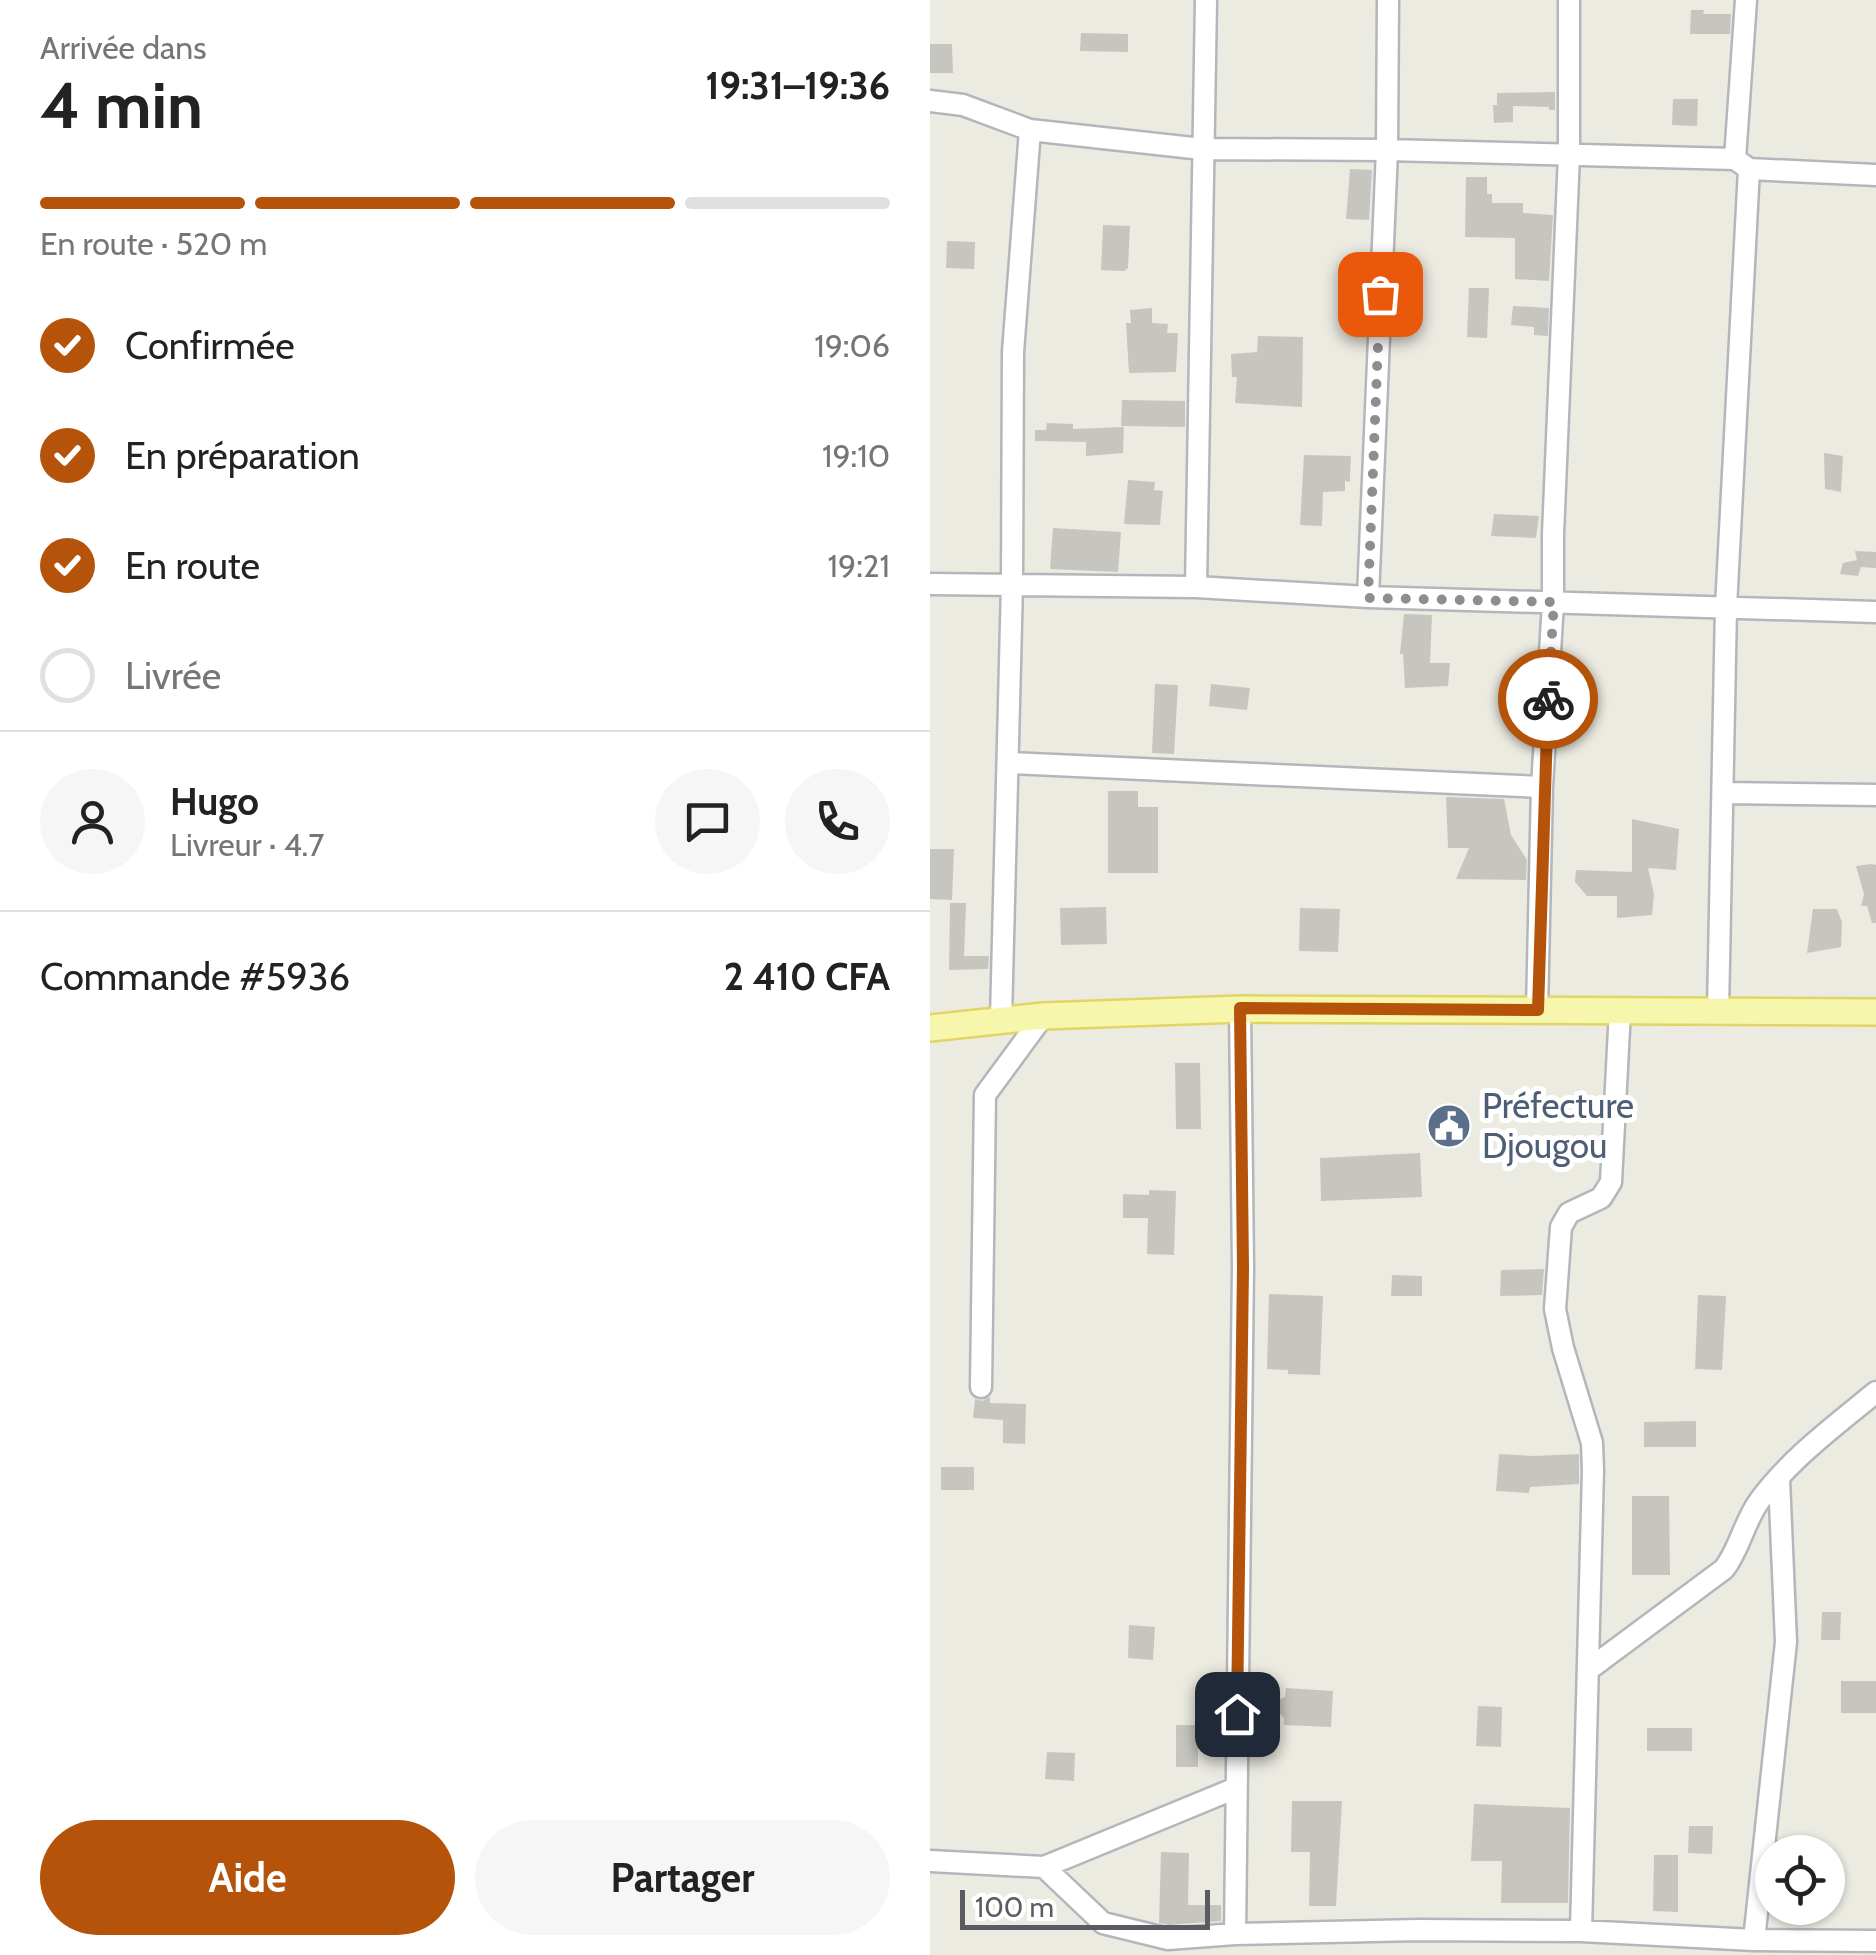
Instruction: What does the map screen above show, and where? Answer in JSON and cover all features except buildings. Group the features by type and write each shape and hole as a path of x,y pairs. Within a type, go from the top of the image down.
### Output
{"main road":[{"path":"930,1028 1043,1016 1240,1008 1876,1012"}],"street":[{"path":"1196,587 1206,0"},
{"path":"1368,598 1387,150 1388,0"},
{"path":"1538,1010 1542,787 1554,602 1553,534 1569,154 1568,0"},
{"path":"1718,1011 1726,607 1746,0"},
{"path":"930,101 964,105 1030,130 1202,149 1569,154 1876,174"},
{"path":"1001,1019 1012,584 1013,352 1030,130"},
{"path":"930,584 1196,587 1368,598 1876,612"},
{"path":"1008,763 1542,787"},
{"path":"1723,793 1876,795"},
{"path":"1235,1934 1243,1218 1240,1008"},
{"path":"1582,1931 1592,1442 1555,1309 1561,1226 1569,1213 1601,1198 1611,1182 1620,1010"},
{"path":"981,1387 985,1095 1043,1016"},
{"path":"1588,1670 1724,1570 1760,1500 1823,1436 1876,1392"},
{"path":"1766,1945 1786,1642 1779,1479"},
{"path":"930,1861 1044,1868 1236,1788"},
{"path":"1044,1868 1103,1923 1168,1939 1419,1930 1582,1931 1632,1945 1876,1941"}],"way so far":[{"path":"1380,294 1368,598 1554,602 1548,699"}],"place":[{"name":"Préfecture Djougou","path":"1449,1126"}],"route":[{"path":"1237,1714 1243,1268 1240,1008 1538,1010 1542,787 1548,699"}]}
